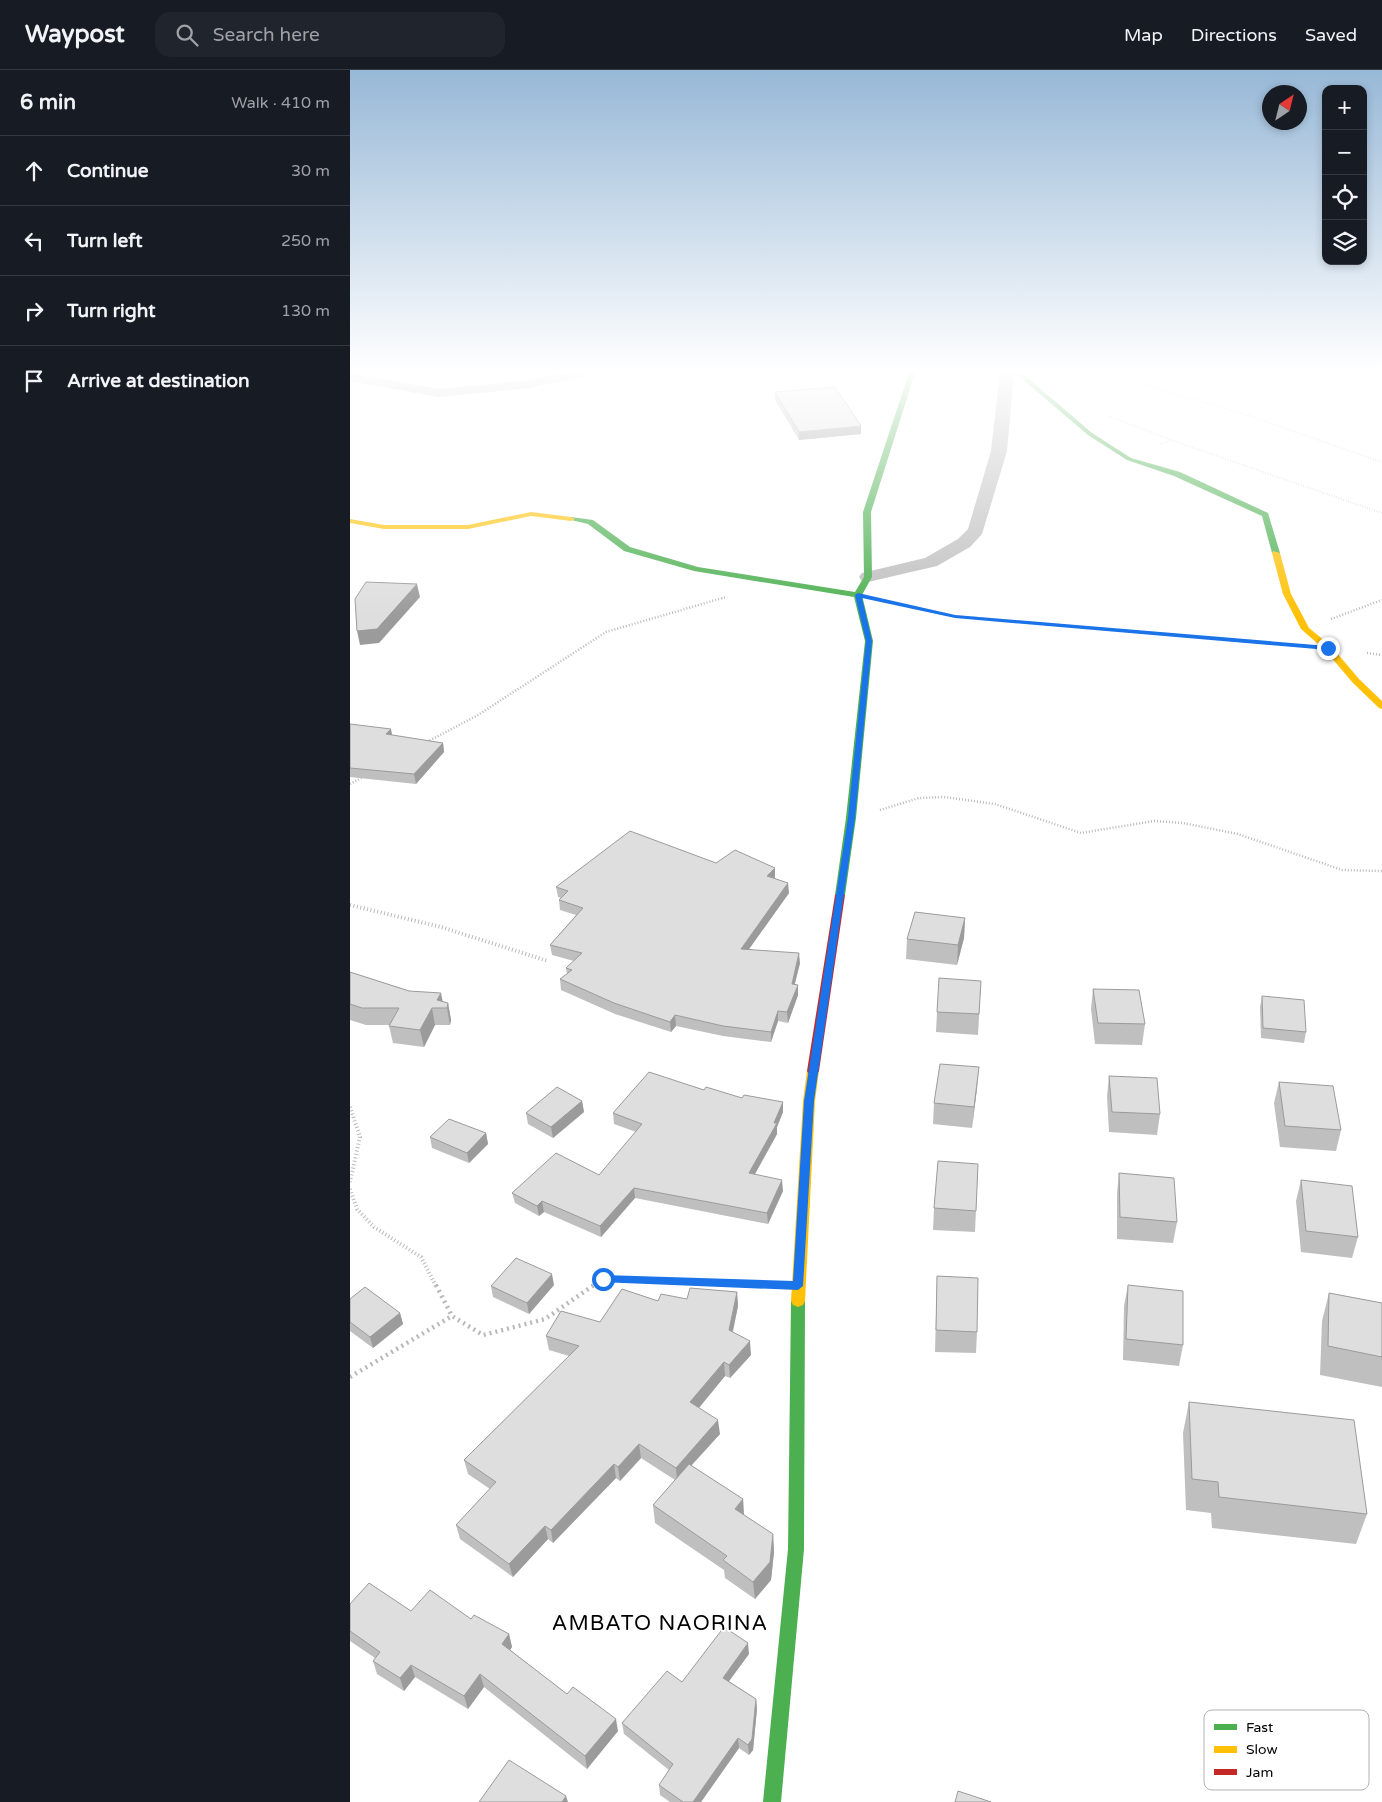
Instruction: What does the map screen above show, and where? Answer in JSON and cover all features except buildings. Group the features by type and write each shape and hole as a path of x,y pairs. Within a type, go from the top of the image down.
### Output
{"street":[{"path":"772,1802 796,1549 798,1286 809,1101 851,818 869,641 858,595 868,577 867,512 886,454"},
{"path":"868,577 932,562 964,543 976,530 998,454"},
{"path":"1120,454 1128,459 1176,474 1265,515 1287,594 1305,629 1328,648 1356,681 1382,706"},
{"path":"350,521 384,527 468,527 531,514 590,522 627,549 636,552 697,568 858,595"}],"path":[{"path":"1128,459 1140,454"},
{"path":"1210,454 1382,514"},
{"path":"1361,454 1382,462"},
{"path":"427,743 478,715 606,632 735,595"},
{"path":"858,595 955,616 1328,648"},
{"path":"1305,629 1382,600"},
{"path":"350,784 367,775"},
{"path":"851,818 919,798 944,797 995,804 1081,833 1154,821 1183,823 1238,834 1342,870 1382,871"},
{"path":"350,906 441,927 548,961"},
{"path":"350,1107 360,1137 350,1182"},
{"path":"350,1188 356,1209 374,1228 421,1257 452,1316 484,1335 545,1319 603,1279 798,1286"},
{"path":"350,1377 452,1316"}],"traffic: fast":[{"path":"840,895 851,818 869,641 858,595 868,577 867,512 886,454"},
{"path":"1121,454 1129,459 1177,474 1265,515 1276,553"},
{"path":"571,519 590,522 627,549 697,569 858,595"},
{"path":"772,1802 796,1549 798,1301"}],"traffic: slow":[{"path":"350,521 384,527 468,527 531,514 571,519"},
{"path":"1276,553 1287,594 1305,629 1328,648 1356,681 1382,706"},
{"path":"798,1301 809,1101 813,1071"}],"traffic: jam":[{"path":"813,1071 840,895"}],"district":[{"name":"AMBATO NAORINA","path":"660,1623"}],"route":[{"path":"603,1279 798,1286 809,1101 851,818 869,641 858,595 955,616 1328,648"}]}
